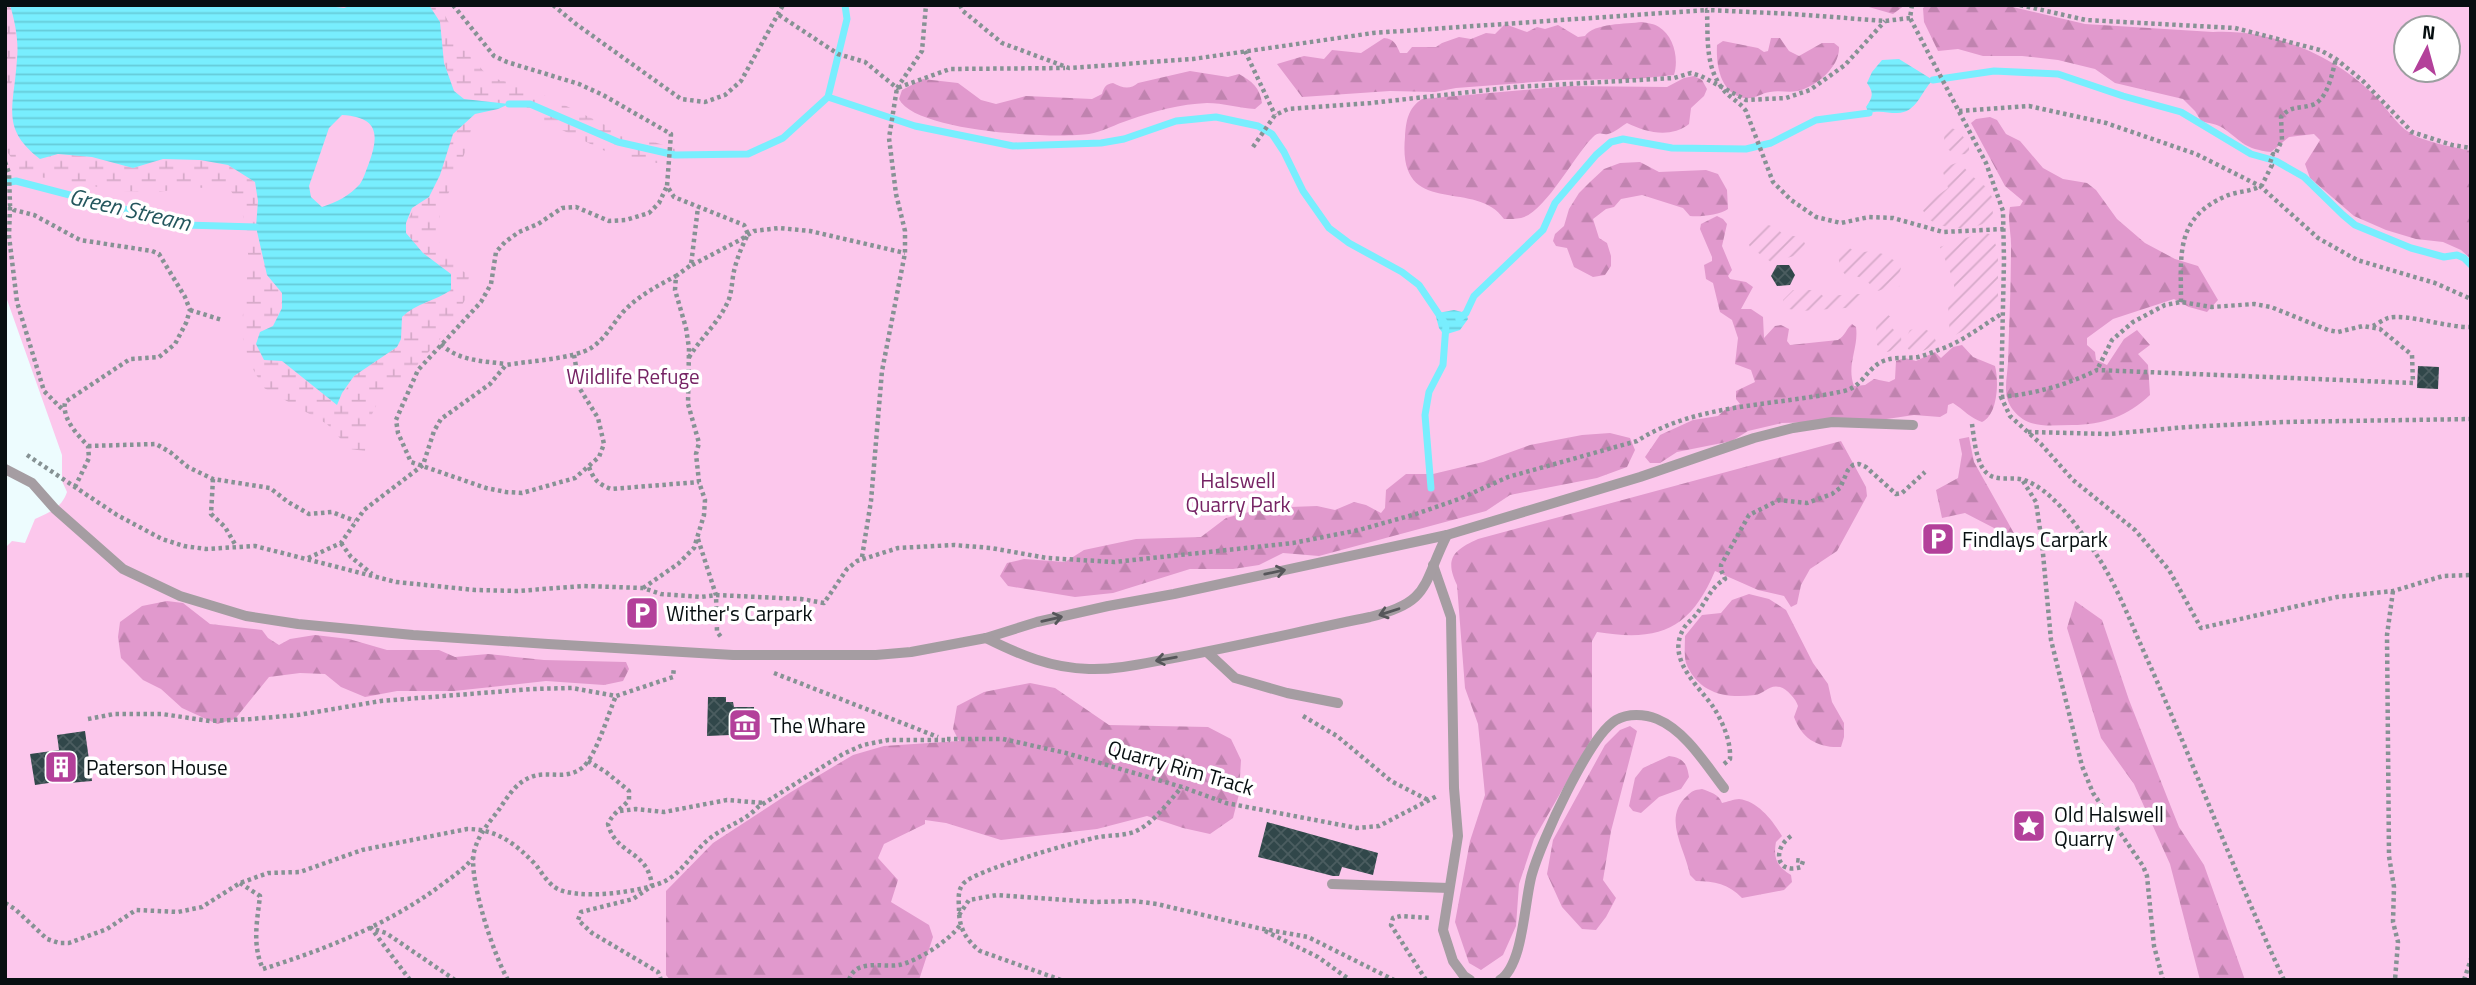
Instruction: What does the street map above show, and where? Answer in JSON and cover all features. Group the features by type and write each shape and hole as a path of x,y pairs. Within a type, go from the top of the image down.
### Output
{"lane":[{"path":"5,469 32,483 55,509 123,569 168,591 215,608 272,620 362,630 674,652 733,655 895,654 986,638 1072,614 1447,535 1793,428 1832,422 1913,425"},
{"path":"986,638 1025,657 1063,666 1117,668 1207,652 1395,611 1419,594 1428,580 1447,535"},
{"path":"1433,565 1451,617 1454,788 1458,836 1443,919 1446,945 1453,961 1470,980"},
{"path":"1207,652 1236,678 1276,690 1338,703"},
{"path":"1500,980 1512,964 1519,945 1532,873 1547,834 1577,775 1607,727 1628,715 1645,715 1659,720 1674,729 1724,788"},
{"path":"1332,884 1448,888"}],"path":[{"path":"453,5 494,56 579,84 671,134 667,186 659,202 649,213 625,220 609,221 576,207 562,208 538,224 519,232 496,252 491,284 481,302 418,370 396,420 398,433 411,462 486,488 522,493 575,478 599,457 604,444 602,428 580,389 573,355"},
{"path":"553,5 681,99 705,102 725,95 741,81 783,5"},
{"path":"862,558 871,501 882,371 905,253 905,231 896,194 890,135 892,110 897,88 922,51 926,5"},
{"path":"960,5 963,11 1002,43 1069,68"},
{"path":"2020,5 2086,20 2235,28 2310,47 2336,59 2376,93 2412,132 2471,148"},
{"path":"1913,6 1910,18 1959,111 1997,191 2003,211 2001,397 2010,416 2073,480 2135,530 2169,570 2201,628 2337,597 2393,592 2443,576 2471,575"},
{"path":"897,88 950,69 1069,68 1193,59 1373,33 1707,10 1885,21 1910,18"},
{"path":"1707,10 1710,65 1728,96 1740,102 1746,111 1773,182 1804,210 1840,223 1880,217 1943,232 2004,229"},
{"path":"779,15 838,54 865,62 897,88"},
{"path":"1253,147 1275,115 1288,109 1515,87 1674,78 1691,73 1746,100 1786,98 1810,90 1845,65 1885,21"},
{"path":"1245,51 1275,115"},
{"path":"2181,302 2182,248 2189,224 2214,201 2260,186 2268,175 2272,164 2270,163 2282,139 2281,117 2292,108 2314,104 2320,99 2336,59"},
{"path":"1959,111 2029,106 2106,123 2196,154 2260,186 2318,238 2357,260 2435,283 2471,299"},
{"path":"5,162 9,173 9,236 17,302 44,391 63,411 75,432 88,446 89,457 75,487"},
{"path":"667,186 674,197 744,225 748,234 722,313 688,359"},
{"path":"10,205 14,210 34,215 80,240 159,254 190,310 186,324 174,344 159,357 130,359 65,402 63,411"},
{"path":"691,265 698,207"},
{"path":"441,344 449,352 467,359 506,365 573,355 601,341 636,300 691,265 754,231 779,228 810,231 905,253"},
{"path":"643,588 687,557 698,539 704,515 705,500 699,482 696,453 699,443 688,404 686,328 675,290 676,276"},
{"path":"2097,370 2112,340 2122,331 2165,305 2181,302 2212,307 2254,304 2271,307 2319,328 2338,332 2372,326 2388,318 2402,317 2451,327 2471,327"},
{"path":"190,310 222,320"},
{"path":"27,455 117,515 162,539 184,546 206,549 254,546 397,582 496,592 584,586 643,588 661,594 801,599 817,604 827,600 847,569 862,558 898,548 943,545 990,548 1046,558 1114,562 1293,543 1359,530 1427,510 1508,477 1637,441 1654,430 1688,419 1769,402 1847,390 1861,383 1874,366 1883,360 1918,357 1943,349 2003,313"},
{"path":"2001,397 2028,394 2097,370 2413,383 2412,355 2393,337 2372,326"},
{"path":"307,559 341,543 364,510 423,465 434,431 442,419 490,384 506,365"},
{"path":"2027,432 2109,434 2284,422 2471,419"},
{"path":"1972,424 1983,468 1989,475 1997,479 2023,480 2039,488 2055,500 2095,552 2130,620 2176,724 2242,888 2284,980"},
{"path":"88,446 156,444 188,467 213,479 270,488 309,514 332,512 355,521"},
{"path":"1708,767 1720,767 1730,758 1730,744 1714,709 1691,681 1683,666 1679,651 1680,639 1683,629 1718,583 1725,579 1721,565 1749,515 1779,500 1807,503 1832,494 1840,488 1847,470 1853,465 1866,467 1896,494 1902,493 1925,472"},
{"path":"589,467 599,485 611,489 699,482"},
{"path":"213,479 211,514 225,527 237,546"},
{"path":"2023,480 2036,502 2051,640 2082,766 2093,793 2143,866 2147,876 2154,946 2162,980"},
{"path":"698,539 716,595 717,632 733,655"},
{"path":"341,543 351,557 373,575"},
{"path":"2393,592 2386,635 2389,856 2394,887 2393,922 2398,942 2395,980"},
{"path":"88,719 114,714 162,714 210,721 251,719 298,715 381,701 532,689 572,688 616,696 673,677 674,652"},
{"name":"Quarry Rim Track","path":"766,669 932,736 950,740 1003,739 1066,753 1182,787 1226,803 1357,828 1379,826 1454,788"},
{"path":"1276,690 1280,702 1337,736 1391,781 1428,800"},
{"path":"240,883 260,896 255,940 257,956 263,969 337,944 371,928 419,901 462,870 474,858 484,829 509,793 532,776 566,776 583,767 595,752 616,696"},
{"path":"661,980 658,972 592,933 578,920 581,912 634,899 652,886 671,878 709,838 749,817 765,803 843,754 888,740 950,740"},
{"path":"587,761 629,791 629,800 613,813 608,824 616,842 645,863 652,886"},
{"path":"1061,980 980,951 970,943 960,924 959,891 969,878 1065,845 1101,836 1135,832 1152,820 1182,787"},
{"path":"618,811 636,809 664,812 727,800 765,803"},
{"path":"5,903 47,939 69,943 107,929 136,911 178,912 202,907 240,883 268,873 300,872 362,849 467,829 484,829 506,839 559,890 596,894 652,886"},
{"path":"1791,836 1783,842 1778,852 1779,860 1786,867 1801,867 1803,861 1794,860"},
{"path":"474,858 479,895 492,946 508,980"},
{"path":"959,915 970,900 997,895 1157,904 1318,940 1394,980"},
{"path":"1426,980 1391,925 1393,918 1401,916 1443,919"},
{"path":"849,980 858,968 881,964 899,965 919,956 952,937 960,924"},
{"path":"371,928 410,980"},
{"path":"371,928 386,933 455,980"},
{"path":"1258,928 1318,957 1350,980"},
{"path":"2465,980 2471,959"}],"green space":[{"name":"Halswell Quarry Park","path":"5,5 2471,5 2471,980 5,980 5,548 12,541 25,543 35,519 50,512 65,498 67,492 62,481 62,455 5,294"},
{"path":"5,5 10,5 14,18 16,44 12,82 5,108"},
{"path":"429,5 439,5 465,51 489,77 529,88 620,132 677,149 748,154 657,163 611,154 509,104 464,99 454,91 444,63 440,22"},
{"path":"1862,5 1905,5 1893,14"},
{"path":"1927,5 2004,5 2085,24 2235,32 2278,40 2320,56 2357,80 2410,133 2431,142 2471,151 2471,259 2461,250 2443,242 2416,239 2354,216 2310,178 2305,164 2320,140 2314,134 2289,137 2271,152 2262,151 2244,144 2221,127 2201,121 2183,99 2115,83 2095,69 2058,60 1983,56 1958,49 1938,51 1924,22 1923,8"},
{"path":"1642,22 1657,26 1672,42 1675,55 1674,75 1636,79 1561,80 1435,92 1390,91 1302,97 1277,64 1304,56 1324,59 1332,50 1361,53 1384,38 1394,42 1400,53 1407,53 1412,47 1436,47 1459,37 1471,39 1486,33 1495,34 1505,24 1527,32 1537,27 1545,29 1558,25 1578,37 1603,26"},
{"path":"1771,38 1780,38 1789,51 1799,56 1822,43 1834,43 1839,47 1836,62 1819,81 1804,89 1794,92 1770,92 1751,98 1736,95 1721,77 1717,45 1723,41 1758,48 1764,52 1768,51"},
{"path":"1190,71 1228,77 1239,74 1255,86 1262,103 1255,109 1213,103 1187,105 1148,114 1094,133 1047,135 957,126 910,110 899,99 902,90 923,79 958,83 981,100 996,104 1026,96 1092,99 1102,94 1111,83 1129,87"},
{"path":"1694,76 1702,80 1707,89 1704,96 1691,108 1689,124 1675,131 1659,132 1627,123 1610,133 1597,134 1550,195 1530,214 1521,218 1504,219 1491,207 1475,200 1425,189 1413,179 1406,163 1407,120 1414,106 1422,99 1569,86 1667,87"},
{"path":"475,114 466,150 440,214 436,235 445,256 469,276 465,300 447,331 406,378 380,397 367,425 365,451 350,449 327,424 264,388 249,362 241,331 249,261 242,209 231,191 194,187 158,192 122,191 16,173 13,160 5,149 5,130 18,148 40,159 58,154 92,157 133,168 163,159 200,160 228,165 255,182 258,201 256,227 267,275 282,293 282,308 273,326 260,332 282,361 337,405 354,376 397,347 401,339 402,317 411,308 440,298 451,274 423,253 406,233 407,223 413,211 436,184 452,138"},
{"path":"1990,117 1997,120 2006,134 2020,141 2043,168 2063,179 2087,183 2096,190 2117,219 2145,243 2175,259 2198,266 2218,300 2207,312 2174,299 2113,319 2087,338 2087,345 2095,352 2096,360 2107,365 2124,339 2137,330 2150,345 2138,354 2148,365 2150,395 2124,414 2083,425 2040,425 2019,416 2007,399 2011,278 2009,212 2010,207 2020,206 2023,201 2005,186 1971,123 1976,119"},
{"path":"1948,127 1957,130 1969,143 1969,153 1957,154 1948,149 1944,139"},
{"path":"1640,162 1659,172 1706,170 1718,174 1727,190 1728,209 1710,215 1690,216 1683,208 1642,195 1621,199 1614,207 1606,209 1593,219 1599,238 1607,243 1611,266 1605,275 1593,277 1574,267 1567,248 1556,246 1553,241 1555,234 1564,226 1569,209 1579,193 1604,169 1620,163"},
{"path":"1959,162 1986,187 1992,197 1993,217 1980,225 1953,228 1937,224 1927,217 1921,205 1925,198 1934,198 1948,188 1943,172 1945,167"},
{"path":"1717,216 1727,224 1722,246 1732,270 1728,276 1753,287 1741,309 1751,309 1763,317 1764,338 1775,326 1781,325 1789,329 1787,341 1790,345 1838,340 1852,324 1856,327 1851,371 1854,386 1865,385 1874,379 1889,382 1895,379 1896,361 1905,358 1916,361 1935,352 1941,358 1953,347 1962,345 1973,357 1995,366 1996,397 1987,418 1982,422 1953,403 1948,405 1947,413 1940,417 1914,415 1880,420 1782,423 1748,431 1732,441 1677,452 1660,463 1650,463 1645,457 1660,435 1693,420 1718,416 1727,408 1740,404 1736,399 1736,391 1755,382 1751,370 1735,364 1738,338 1732,320 1720,312 1713,283 1706,279 1704,265 1712,261 1712,257 1700,229 1701,224"},
{"path":"1761,223 1775,227 1784,235 1802,237 1805,244 1798,255 1771,262 1750,247 1747,240 1754,227"},
{"path":"1983,232 1992,235 1998,251 1998,311 1950,338 1948,305 1955,292 1953,279 1940,247"},
{"path":"1848,247 1857,253 1871,251 1883,254 1897,262 1901,268 1899,274 1902,281 1899,287 1892,286 1878,291 1864,279 1848,277 1841,269 1839,259 1840,251"},
{"path":"1793,290 1816,290 1823,296 1860,294 1865,298 1860,307 1801,311 1789,309 1783,304 1783,300"},
{"path":"1882,315 1891,317 1891,327 1901,337 1902,348 1887,352 1877,345 1876,323"},
{"path":"1921,327 1932,333 1937,343 1923,351 1912,351 1907,347 1908,335 1910,330"},
{"path":"1610,433 1630,438 1635,450 1627,467 1597,478 1510,495 1486,511 1319,556 1283,553 1259,565 1233,569 1190,569 1113,593 1075,597 1008,586 1000,576 1007,563 1024,559 1065,562 1084,550 1136,539 1201,537 1226,518 1264,508 1317,506 1335,510 1354,502 1381,513 1385,508 1386,490 1406,474 1433,474 1483,462 1530,445 1582,435"},
{"path":"1969,437 1974,462 2015,535 2010,547 1994,528 1965,513 1942,518 1936,490 1958,478 1962,454 1959,439"},
{"path":"1841,441 1866,487 1867,496 1837,551 1810,569 1801,585 1797,604 1791,607 1784,596 1758,590 1715,571 1695,607 1670,627 1655,633 1638,635 1597,632 1592,641 1592,738 1534,839 1519,884 1516,926 1503,955 1481,970 1469,963 1455,922 1470,841 1485,795 1478,724 1465,688 1457,585 1451,568 1457,551 1478,539"},
{"path":"1749,594 1769,599 1786,610 1813,663 1828,684 1832,702 1844,723 1841,747 1818,744 1801,731 1794,717 1797,703 1783,688 1776,686 1755,695 1723,695 1705,687 1691,673 1685,660 1685,636 1702,615 1721,613 1732,600"},
{"path":"167,601 183,603 210,624 262,630 279,645 290,639 315,635 349,639 387,650 439,650 455,657 488,654 544,660 626,662 629,669 623,681 604,685 546,681 454,691 397,691 365,697 341,687 325,674 300,673 269,677 235,719 217,724 182,708 161,689 143,680 121,658 118,637 120,622 142,606"},
{"path":"2075,601 2102,620 2129,700 2169,802 2179,827 2204,865 2245,980 2200,980 2170,864 2134,784 2101,738 2067,628"},
{"path":"1030,683 1055,688 1109,725 1208,727 1231,739 1241,760 1239,794 1233,818 1210,834 1147,816 1097,829 1001,840 946,823 925,820 925,824 884,844 878,858 898,880 891,902 929,925 933,937 919,980 670,980 666,975 666,891 713,843 853,755 884,746 959,741 953,729 957,706 984,692"},
{"path":"1630,726 1637,731 1611,831 1603,880 1616,898 1596,930 1582,929 1562,907 1547,874 1553,840 1605,745 1620,730"},
{"path":"1669,756 1684,762 1689,777 1681,789 1659,797 1641,813 1633,811 1629,806 1635,778 1643,768"},
{"path":"1702,789 1716,795 1722,803 1737,799 1746,801 1769,818 1782,836 1776,842 1777,861 1791,875 1792,882 1784,890 1742,898 1726,886 1696,881 1690,875 1677,834 1676,814 1689,794"}],"water":[{"path":"10,5 320,5 344,8 352,5 429,5 440,22 444,63 454,91 464,99 509,104 475,114 453,134 440,175 429,197 412,208 406,223 406,233 423,253 451,274 451,290 413,308 402,317 401,339 397,347 354,376 337,405 282,361 264,360 256,344 260,332 273,326 282,308 282,293 267,275 256,227 258,201 255,182 228,165 200,160 163,159 133,168 92,157 58,154 40,159 27,148 14,127 12,104 17,46","holes":["342,115 363,119 373,128 375,135 369,163 356,188 322,207 311,197 309,186 329,128"]},
{"path":"1899,59 1933,80 1918,101 1904,112 1869,113 1866,107 1872,92 1867,83 1872,72 1882,60"},
{"path":"1454,310 1466,313 1468,319 1460,330 1444,335 1436,317 1438,313"}],"building":[{"path":"1777,265 1789,265 1795,275 1790,285 1777,286 1771,276"},
{"path":"2418,366 2439,367 2438,389 2417,388"},
{"name":"The Whare","path":"708,697 726,697 726,702 733,702 734,707 754,707 754,734 707,736"},
{"name":"Paterson House","path":"85,731 92,781 69,783 69,780 35,785 30,754 59,750 57,735"},
{"path":"1267,822 1378,853 1373,875 1342,867 1339,876 1333,876 1258,857"}],"waterway":[{"path":"845,5 847,19 828,97 915,126 1013,146 1101,143 1124,139 1176,121 1216,117 1258,126 1272,134 1303,191 1329,228 1419,285 1446,325 1443,365 1429,392 1425,415 1431,488"},
{"path":"1933,80 1994,71 2058,74 2181,112 2251,154 2276,161 2304,177 2355,225 2411,248 2444,257 2457,255 2471,265"},
{"path":"509,104 530,104 618,142 675,155 748,154 783,138 828,97"},
{"path":"1459,319 1466,313 1474,296 1543,230 1555,203 1596,155 1611,142 1623,139 1672,148 1746,149 1771,143 1816,120 1869,113"},
{"name":"Green Stream","path":"5,183 16,181 185,225 256,227"}],"place":[{"name":"Findlays Carpark","path":"1938,539"},
{"name":"Wither's Carpark","path":"642,613"},
{"name":"The Whare","path":"745,725"},
{"name":"Paterson House","path":"61,767"},
{"name":"Old Halswell Quarry","path":"2029,826"}],"park label":[{"name":"Wildlife Refuge","path":"633,376"}]}
